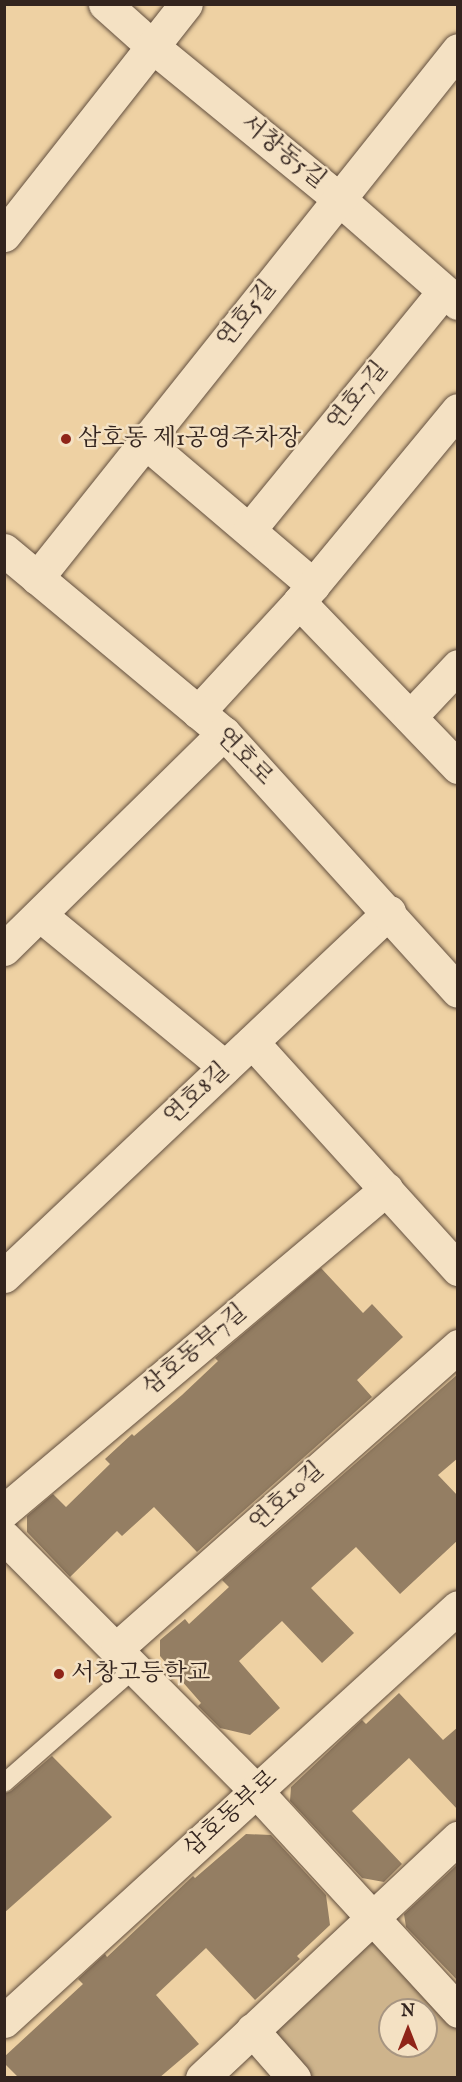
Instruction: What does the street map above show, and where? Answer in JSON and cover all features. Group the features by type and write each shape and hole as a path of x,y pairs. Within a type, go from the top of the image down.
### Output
{"street":[{"name":"서창동5길","path":"105,4 152,46 339,199 451,297"},
{"path":"4,234 186,4"},
{"name":"연호5길","path":"37,578 458,50"},
{"name":"연호7길","path":"249,530 451,297"},
{"path":"198,712 306,593 458,410"},
{"path":"146,442 249,530 306,593 410,717 458,767"},
{"name":"연호로","path":"4,550 224,733 458,991"},
{"path":"410,717 458,666"},
{"path":"8,940 40,915 224,733"},
{"name":"연호8길","path":"4,1276 388,912"},
{"path":"40,915 225,1067"},
{"path":"252,1042 458,1269"},
{"name":"삼호동부7길","path":"4,1511 386,1189"},
{"name":"연호10길","path":"126,1658 458,1346"},
{"path":"4,1537 256,1791 458,2011"},
{"name":"삼호동부로","path":"4,2021 458,1607"},
{"path":"202,2078 370,1917 458,1838"},
{"path":"252,2030 294,2078"}],"lane":[{"path":"4,1783 126,1658"}],"shaded area":[{"path":"372,1933 431,1998 378,1998 378,2058 438,2058 438,2006 457,2027 457,2077 308,2077 265,2030"}],"building":[{"path":"321,1268 363,1313 372,1304 403,1337 357,1380 372,1397 197,1552 154,1507 122,1536 117,1531 70,1577 27,1532 27,1516 53,1494 66,1507 110,1464 105,1459 132,1434 134,1436 182,1395 218,1361 215,1358"},
{"path":"458,1374 458,1458 438,1475 458,1496 458,1540 400,1594 356,1547 311,1588 354,1633 322,1663 282,1621 239,1661 280,1708 250,1735 220,1728 198,1706 201,1703 160,1656 160,1640 185,1619 189,1624 229,1587 222,1580"},
{"path":"399,1693 443,1740 458,1727 458,1810 409,1758 352,1811 402,1864 384,1882 362,1878 290,1801 291,1787 362,1720 366,1724"},
{"path":"52,1756 112,1817 4,1913 4,1794 11,1791"},
{"path":"246,1834 271,1835 326,1895 330,1925 297,1956 300,1959 255,2000 206,1948 156,1995 199,2044 159,2078 19,2078 4,2063 4,2057 83,1984 78,1979 105,1954 107,1957 193,1876 195,1878"},
{"path":"458,1864 458,1981 406,1927 404,1914"}],"place":[{"name":"삼호동 제1공영주차장","path":"66,439"},
{"name":"서창고등학교","path":"59,1674"}]}
